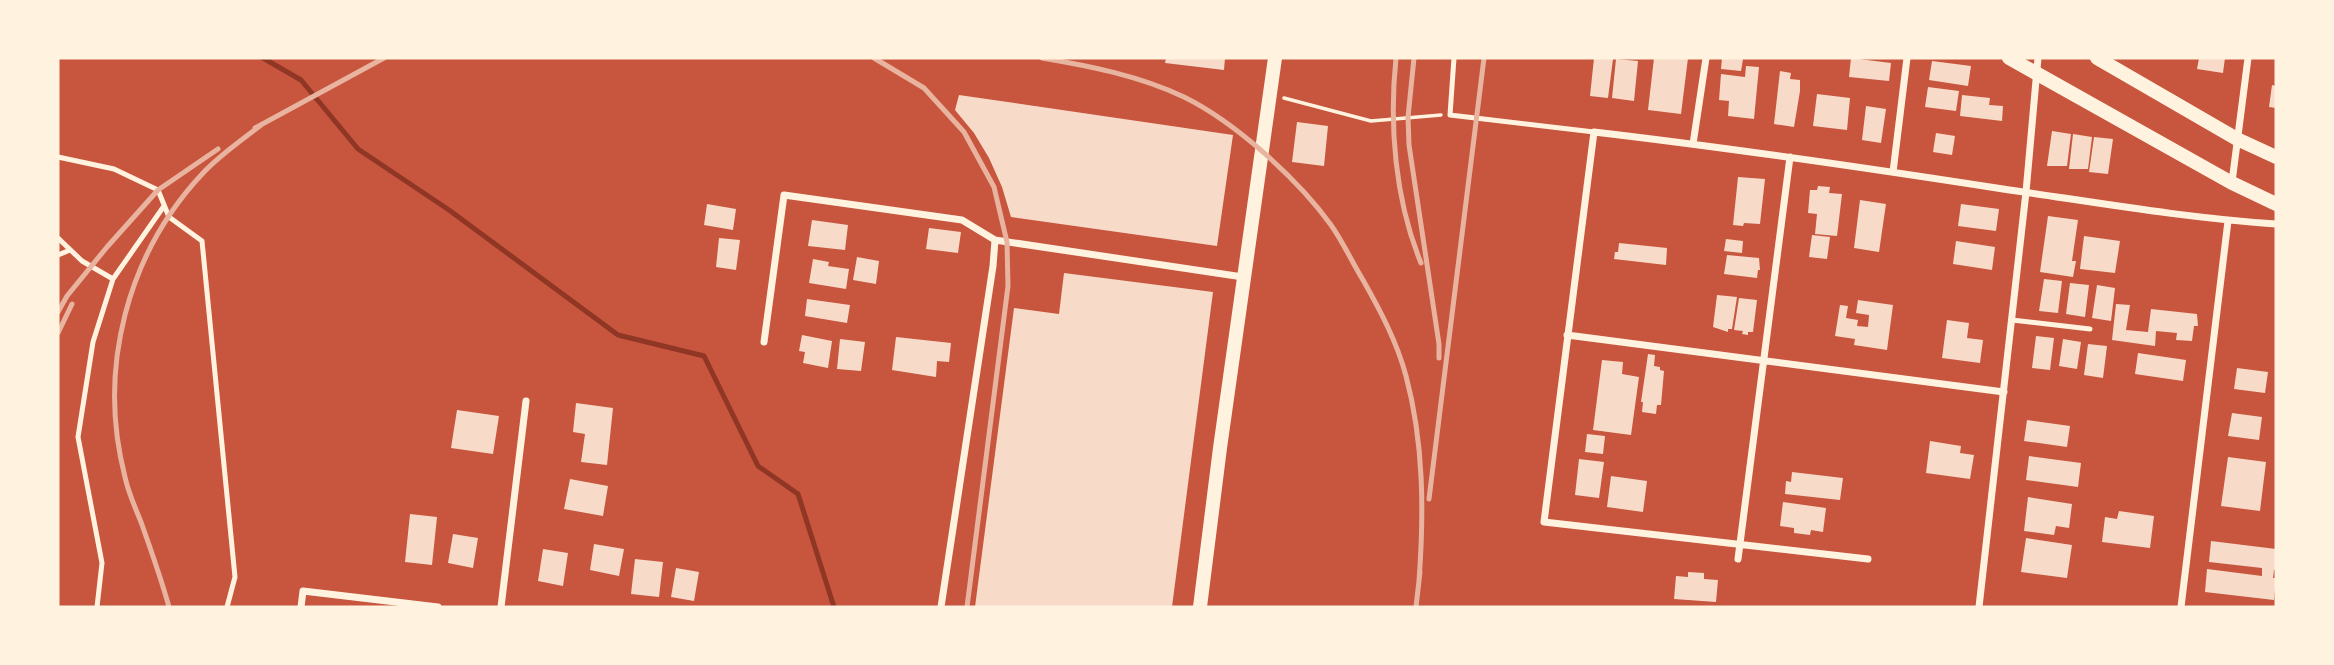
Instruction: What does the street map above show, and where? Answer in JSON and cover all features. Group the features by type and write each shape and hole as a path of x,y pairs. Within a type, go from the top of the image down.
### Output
{"main road":[{"path":"1200,607 1275,58"},
{"path":"2009,58 2038,65 2232,183 2276,204"},
{"path":"2097,58 2237,139 2276,157"}],"street":[{"path":"1693,144 1706,58"},
{"path":"1893,172 1907,58"},
{"path":"2232,183 2248,58"},
{"path":"1979,607 2038,65"},
{"path":"1868,559 1544,522 1594,132 1790,156 2228,221 2276,224"},
{"path":"1738,559 1790,156"},
{"path":"764,342 784,195 962,220 995,240 1243,277"},
{"path":"2181,607 2228,221"},
{"path":"941,607 968,439 995,240"},
{"path":"1567,335 2004,392"},
{"path":"501,607 526,401"},
{"path":"301,607 303,591 438,607"}],"lane":[{"path":"1454,58 1450,115 1594,132"},
{"path":"58,157 114,169 158,190 169,217 202,241 235,577 227,607"},
{"path":"97,607 102,563 78,437 93,342 113,279 164,206"},
{"path":"58,238 82,261 113,279"},
{"path":"58,255 70,250"},
{"path":"2012,320 2090,329"},
{"path":"365,599 369,607"}],"path":[{"path":"1270,95 1371,121 1450,115"}],"building":[{"path":"1166,58 1225,58 1224,70 1165,63"},
{"path":"1594,58 1613,59 1608,98 1590,96"},
{"path":"1654,58 1688,58 1681,114 1648,110"},
{"path":"1722,58 1743,59 1741,71 1721,69"},
{"path":"1851,58 1891,63 1889,81 1849,77"},
{"path":"2199,58 2225,58 2223,73 2197,69"},
{"path":"1616,59 1638,61 1634,101 1612,98"},
{"path":"1932,61 1971,66 1968,86 1929,80"},
{"path":"1746,66 1759,67 1754,119 1728,116 1729,101 1719,100 1721,74 1745,77"},
{"path":"1780,71 1791,73 1790,79 1800,80 1794,127 1774,124"},
{"path":"2272,85 2276,86 2276,108 2269,107"},
{"path":"1928,87 1959,91 1956,111 1925,107"},
{"path":"1817,94 1850,98 1847,130 1813,126"},
{"path":"959,95 1233,135 1217,246 1011,217 989,158 974,133 955,110"},
{"path":"1962,95 1990,98 1989,105 2003,106 2002,121 1960,116"},
{"path":"1866,106 1886,109 1881,143 1862,140"},
{"path":"1297,122 1328,126 1324,166 1292,162"},
{"path":"2052,131 2071,134 2067,166 2047,166"},
{"path":"1936,133 1955,136 1952,155 1933,152"},
{"path":"2073,134 2092,137 2088,169 2069,169"},
{"path":"2094,137 2113,139 2108,174 2089,172"},
{"path":"1738,177 1765,179 1760,224 1733,225"},
{"path":"1818,186 1830,187 1829,193 1842,194 1837,236 1815,234 1817,214 1808,213 1810,190 1817,190"},
{"path":"1860,200 1886,204 1879,252 1854,248"},
{"path":"707,204 736,209 733,230 704,225"},
{"path":"1961,204 1999,209 1996,231 1958,226"},
{"path":"2048,216 2078,220 2072,261 2076,261 2073,277 2040,272"},
{"path":"812,220 848,225 845,250 808,246"},
{"path":"929,228 961,232 958,253 926,249"},
{"path":"1812,235 1830,237 1827,259 1809,257"},
{"path":"2084,236 2120,241 2115,273 2080,269"},
{"path":"719,238 740,240 736,270 716,267"},
{"path":"1726,239 1743,241 1742,253 1724,251"},
{"path":"1956,241 1995,247 1992,270 1953,264"},
{"path":"1619,243 1667,248 1666,265 1614,259"},
{"path":"1727,255 1759,258 1760,270 1757,278 1724,274"},
{"path":"857,257 879,261 876,284 853,280"},
{"path":"813,259 829,262 828,266 849,269 846,289 809,283"},
{"path":"1064,273 1213,292 1172,607 975,607 1014,308 1059,314"},
{"path":"2044,279 2062,281 2058,313 2039,311"},
{"path":"2070,283 2089,285 2085,317 2066,314"},
{"path":"2097,285 2115,288 2111,321 2092,318"},
{"path":"1717,295 1737,297 1732,329 1728,329 1728,332 1713,327"},
{"path":"1739,298 1757,300 1753,332 1748,332 1748,335 1734,330"},
{"path":"807,299 850,305 847,323 805,316"},
{"path":"1858,300 1893,305 1887,350 1854,345 1855,339 1835,336 1840,305 1848,306 1846,318 1858,320 1857,326 1868,327 1869,315 1856,313"},
{"path":"2116,304 2130,305 2126,330 2148,332 2151,309 2197,314 2198,326 2194,326 2192,341 2176,340 2177,333 2156,331 2155,346 2112,340"},
{"path":"1947,320 1969,323 1967,338 1983,340 1980,363 1942,358"},
{"path":"802,335 832,341 828,368 803,363 805,352 799,351"},
{"path":"2036,336 2054,338 2050,370 2032,368"},
{"path":"896,337 951,343 949,362 937,361 936,377 892,370"},
{"path":"840,339 865,342 861,371 837,369"},
{"path":"2063,339 2081,342 2077,369 2059,366"},
{"path":"2088,344 2107,346 2103,378 2084,375"},
{"path":"2138,353 2186,360 2183,381 2135,374"},
{"path":"1648,354 1655,355 1654,366 1664,371 1661,405 1657,405 1656,414 1642,412"},
{"path":"1602,360 1623,362 1622,374 1639,377 1631,435 1593,430"},
{"path":"2237,368 2268,372 2265,393 2234,389"},
{"path":"576,403 613,408 607,465 581,462 585,434 573,432"},
{"path":"457,410 499,416 493,454 451,448"},
{"path":"2232,413 2262,417 2259,440 2228,436"},
{"path":"2027,420 2070,426 2067,447 2024,441"},
{"path":"1587,434 1605,436 1603,454 1585,452"},
{"path":"1930,441 1961,446 1960,453 1974,455 1970,479 1926,473"},
{"path":"2029,456 2081,463 2078,487 2026,480"},
{"path":"2228,457 2266,462 2260,511 2221,506"},
{"path":"1579,459 1604,462 1599,498 1575,495"},
{"path":"1792,472 1843,478 1840,500 1785,494 1786,481 1791,482"},
{"path":"1611,476 1647,481 1643,512 1607,507"},
{"path":"570,479 608,486 603,516 564,509"},
{"path":"2028,497 2072,504 2069,528 2056,526 2054,535 2024,531"},
{"path":"1783,502 1826,508 1823,532 1811,530 1810,535 1794,533 1794,528 1780,526"},
{"path":"2119,511 2154,516 2150,548 2102,542 2105,517 2117,519"},
{"path":"410,514 437,517 432,565 405,562"},
{"path":"453,534 478,538 473,568 448,563"},
{"path":"2026,538 2072,545 2067,578 2021,572"},
{"path":"2211,541 2276,549 2274,600 2205,592 2207,569 2262,576 2262,568 2209,562"},
{"path":"594,544 624,549 619,576 590,570"},
{"path":"543,549 568,553 563,586 538,581"},
{"path":"635,559 663,562 659,597 631,594"},
{"path":"676,568 699,572 694,601 671,597"},
{"path":"1688,572 1704,573 1704,579 1718,580 1716,602 1674,599 1676,576 1688,577"}],"waterway":[{"path":"263,58 301,80 358,149 449,210 618,335 704,356 758,466 798,494 834,607"}],"railway":[{"path":"255,128 384,58"},
{"path":"874,58 924,88 964,132 994,187 1007,242 1008,286 967,607"},
{"path":"1042,58 1132,78 1184,97 1204,108 1264,153 1301,189 1331,225 1382,315 1406,376 1416,427 1421,478 1419,581"},
{"path":"1396,58 1393,109 1396,162 1405,214 1421,263"},
{"path":"1414,58 1408,117 1409,145 1439,358"},
{"path":"1429,499 1484,58"},
{"path":"169,607 125,477 117,436 117,354 125,314 138,276 155,239 177,204 224,153 261,125"},
{"path":"58,312 67,296 107,247 158,190 218,149"},
{"path":"58,333 72,304"},
{"path":"1416,607 1420,572"}]}
